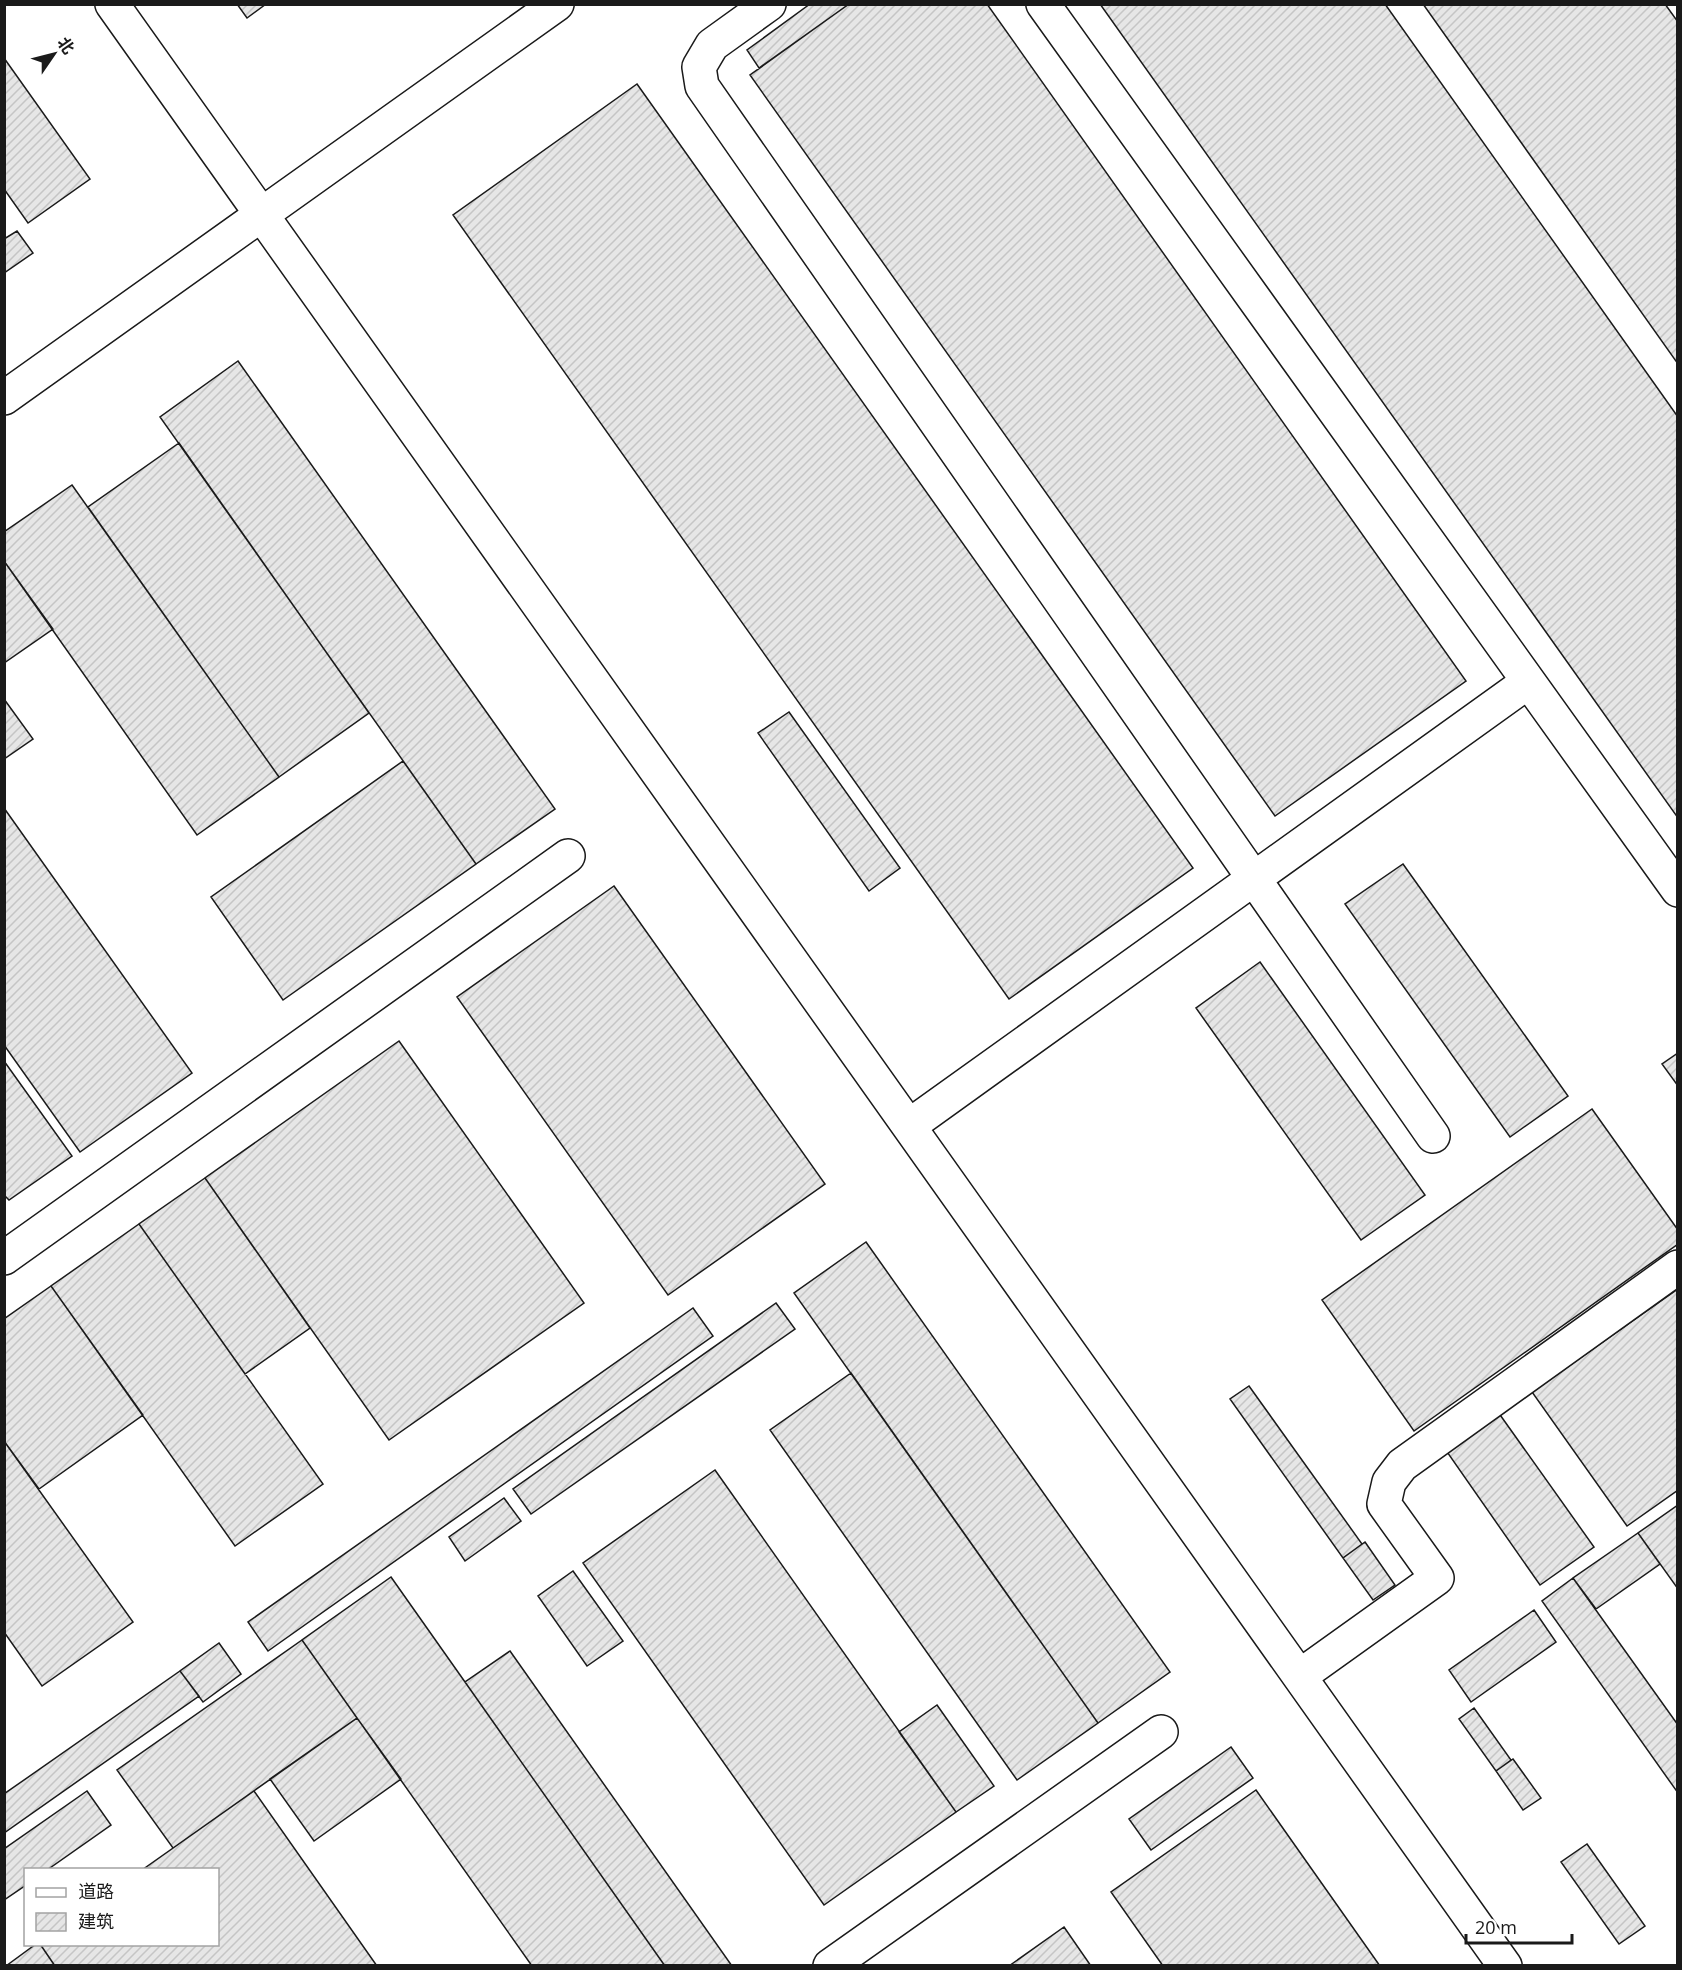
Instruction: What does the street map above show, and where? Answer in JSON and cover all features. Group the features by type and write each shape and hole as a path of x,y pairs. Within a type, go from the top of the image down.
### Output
{"street":[{"path":"112,4 1505,1965"},
{"path":"4,398 557,4"},
{"path":"769,4 712,45 699,67 702,86 1433,1136"},
{"path":"1043,4 1677,890"},
{"path":"909,1126 1528,682"},
{"path":"4,1258 568,856"},
{"path":"1300,1677 1437,1578 1384,1504 1389,1482 1402,1465 1677,1267"},
{"path":"830,1965 1161,1732"}],"building":[{"path":"237,4 266,4 247,18"},
{"path":"810,4 849,4 759,68 747,50"},
{"path":"849,4 987,4 1466,681 1275,816 750,75"},
{"path":"1100,4 1385,4 1678,417 1678,818"},
{"path":"1423,4 1665,4 1678,22 1678,364"},
{"path":"4,58 90,179 28,223 4,189"},
{"path":"637,84 1193,868 1009,999 453,215"},
{"path":"17,231 33,253 4,273 4,239"},
{"path":"238,361 555,809 476,864 160,417"},
{"path":"179,443 369,713 279,777 88,507"},
{"path":"72,485 279,777 197,835 4,561 4,532"},
{"path":"4,561 53,629 4,663"},
{"path":"4,699 33,739 4,759"},
{"path":"789,712 900,868 869,891 758,733"},
{"path":"403,761 476,864 283,1000 211,897"},
{"path":"4,808 192,1073 80,1152 4,1045"},
{"path":"1403,864 1568,1096 1510,1137 1345,904"},
{"path":"614,886 825,1184 668,1295 457,997"},
{"path":"1260,962 1425,1195 1361,1240 1196,1008"},
{"path":"399,1041 584,1303 389,1440 205,1178"},
{"path":"1678,1053 1678,1086 1662,1064"},
{"path":"4,1061 72,1156 9,1200 4,1195"},
{"path":"1592,1109 1678,1230 1678,1244 1414,1431 1322,1300"},
{"path":"205,1178 310,1328 245,1374 139,1224"},
{"path":"139,1224 323,1484 235,1546 51,1286"},
{"path":"866,1242 1170,1672 1098,1723 794,1293"},
{"path":"51,1286 143,1415 39,1489 4,1441 4,1319"},
{"path":"1678,1289 1678,1490 1627,1526 1532,1392"},
{"path":"776,1303 795,1329 531,1514 513,1489"},
{"path":"693,1308 713,1336 268,1651 248,1622"},
{"path":"851,1373 1098,1723 1017,1780 770,1430"},
{"path":"1249,1386 1362,1544 1343,1558 1230,1399"},
{"path":"1498,1412 1594,1547 1540,1585 1445,1449"},
{"path":"4,1441 133,1622 42,1686 4,1632"},
{"path":"715,1470 956,1812 824,1905 583,1563"},
{"path":"504,1498 521,1521 465,1561 449,1537"},
{"path":"1678,1505 1678,1589 1638,1533"},
{"path":"1638,1533 1660,1564 1596,1609 1573,1578"},
{"path":"1365,1542 1395,1585 1373,1600 1343,1558"},
{"path":"573,1571 623,1641 587,1666 538,1596"},
{"path":"391,1577 665,1966 532,1966 302,1640"},
{"path":"1573,1578 1678,1725 1678,1793 1542,1601"},
{"path":"1534,1610 1556,1642 1471,1702 1449,1670"},
{"path":"302,1640 357,1718 173,1848 117,1770"},
{"path":"219,1643 241,1674 203,1702 180,1671"},
{"path":"510,1651 732,1966 665,1966 465,1682"},
{"path":"180,1671 199,1696 4,1833 4,1794"},
{"path":"937,1705 994,1786 956,1812 899,1732"},
{"path":"1474,1708 1511,1760 1496,1771 1459,1719"},
{"path":"357,1718 401,1779 314,1841 270,1779"},
{"path":"1231,1747 1253,1778 1151,1850 1129,1819"},
{"path":"1513,1759 1541,1798 1523,1810 1496,1771"},
{"path":"1256,1790 1380,1966 1163,1966 1111,1892"},
{"path":"87,1791 111,1825 50,1868 24,1868 24,1886 4,1900 4,1849"},
{"path":"254,1791 377,1966 55,1966 41,1946 219,1946 219,1868 145,1868"},
{"path":"1587,1844 1645,1926 1619,1944 1561,1862"},
{"path":"1064,1927 1091,1966 1009,1966"},
{"path":"33,1946 41,1946 55,1966 6,1966"}]}
